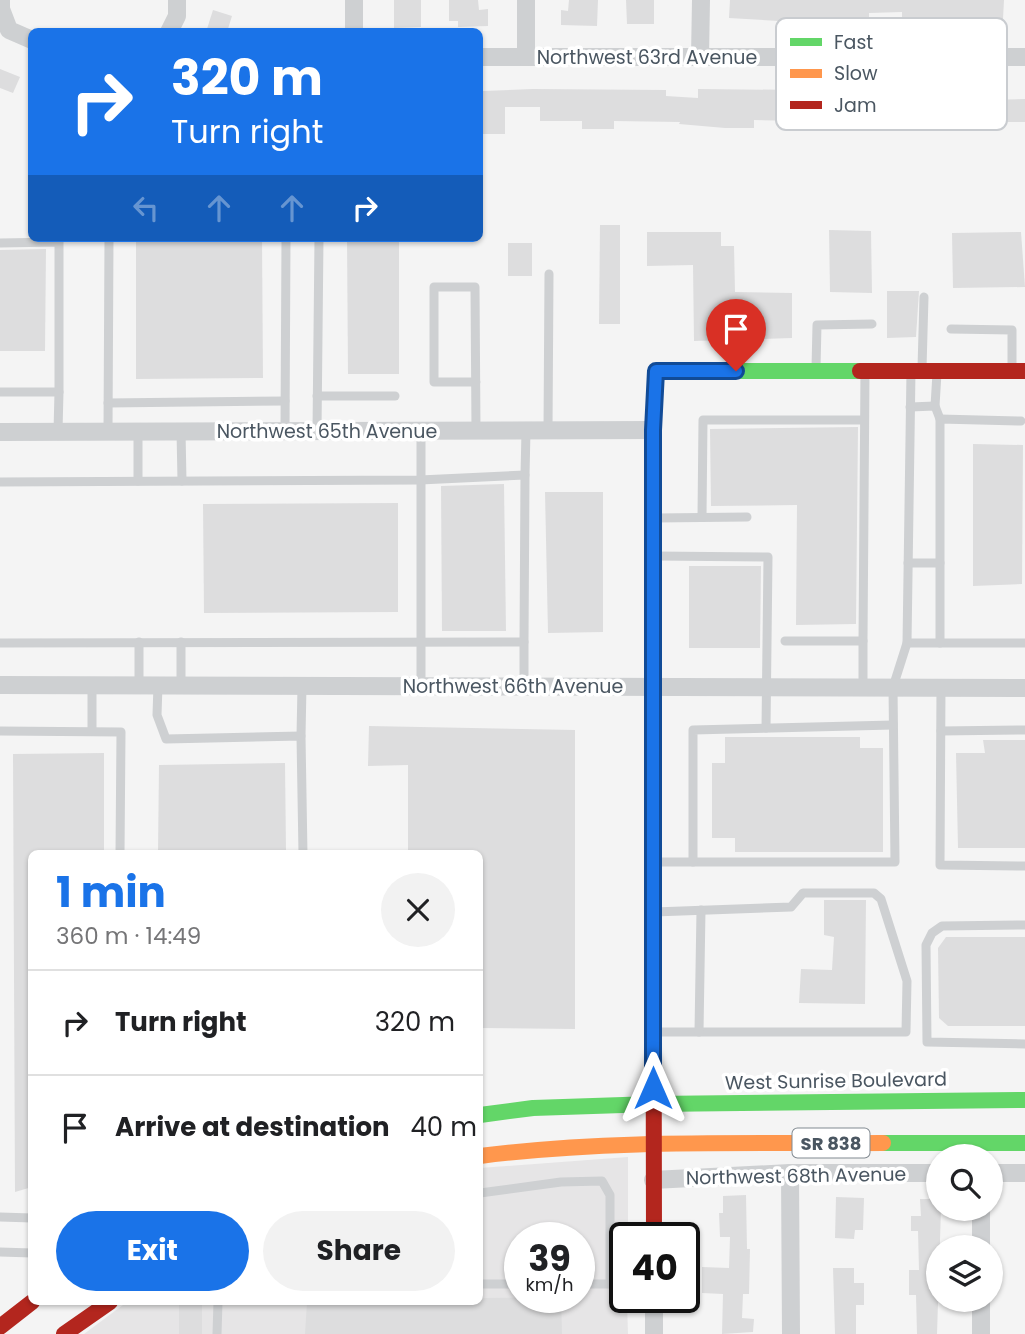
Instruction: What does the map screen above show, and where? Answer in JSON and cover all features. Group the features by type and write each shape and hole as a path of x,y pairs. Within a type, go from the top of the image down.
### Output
{"main road":[{"path":"654,1222 653,430 656,371 1018,371"},
{"name":"West Sunrise Boulevard","path":"483,1115 533,1108 653,1104 1025,1100"},
{"name":"SR 838","path":"483,1156 541,1148 654,1144 1025,1143"},
{"path":"0,1327 28,1305"},
{"path":"64,1334 106,1305"}],"street":[{"path":"1,0 1,9 9,30 28,38"},
{"path":"171,28 177,16 177,0"},
{"path":"354,0 354,28"},
{"path":"526,0 526,57"},
{"path":"701,0 701,57"},
{"name":"Northwest 63rd Avenue","path":"483,57 776,57"},
{"name":"Northwest 63rd Avenue","path":"1007,57 1025,57"},
{"name":"Northwest 65th Avenue","path":"0,432 653,430"},
{"name":"Northwest 66th Avenue","path":"0,685 1025,688"},
{"path":"790,1173 791,1334"},
{"name":"Northwest 68th Avenue","path":"653,1180 790,1173 926,1173"},
{"path":"1003,1173 1025,1173"},
{"path":"981,1312 981,1334"},
{"path":"654,1313 654,1334"}],"lane":[{"path":"0,243 59,242 58,432"},
{"path":"108,431 109,242"},
{"path":"285,431 286,242"},
{"path":"317,431 319,242"},
{"path":"548,430 549,274"},
{"path":"476,382 434,382 434,287 475,286 476,382 476,431"},
{"path":"654,862 895,862 893,687 907,643 910,407 923,370 924,297"},
{"path":"816,370 817,325 872,324"},
{"path":"951,329 1012,330 1018,371"},
{"path":"863,687 865,369"},
{"path":"923,370 940,419 940,643"},
{"path":"0,392 59,392"},
{"path":"317,396 395,396"},
{"path":"108,403 285,401"},
{"path":"910,407 935,406"},
{"path":"940,419 1021,421"},
{"path":"702,517 703,420 864,420"},
{"path":"524,686 526,430"},
{"path":"138,431 138,481"},
{"path":"181,431 182,481"},
{"path":"421,431 421,686"},
{"path":"0,482 420,480 525,475"},
{"path":"654,517 747,517"},
{"path":"654,556 768,556 766,728"},
{"path":"908,563 940,563"},
{"path":"0,643 421,640 524,642"},
{"path":"785,641 863,641"},
{"path":"139,642 139,685"},
{"path":"181,642 181,685"},
{"path":"907,643 1025,643"},
{"path":"92,685 92,732"},
{"path":"158,685 157,715 166,739 301,736"},
{"path":"302,685 303,850"},
{"path":"941,687 940,865 1025,866"},
{"path":"693,862 694,730 893,726"},
{"path":"941,731 1025,730"},
{"path":"0,731 121,732 120,850"},
{"path":"654,912 791,907 803,893 874,893 881,899 906,981 906,1032 654,1032"},
{"path":"699,1032 701,910"},
{"path":"1025,925 942,926 932,933 926,945 927,1042 1025,1044"},
{"path":"483,1193 561,1182 602,1181 610,1195 610,1222"},
{"path":"0,1217 28,1218"},
{"path":"0,1252 28,1253"},
{"path":"483,1284 504,1284"},
{"path":"217,1334 218,1305"}],"shaded area":[{"path":"628,1157 628,1222 609,1222 609,1313 627,1313 628,1334 84,1334 123,1305 483,1305 483,1168"}],"building":[{"path":"394,0 421,0 421,27 394,28"},
{"path":"449,0 478,0 479,10 488,9 488,26 458,27 458,21 449,21"},
{"path":"569,0 598,0 597,26 561,25 561,10 568,11"},
{"path":"626,0 654,0 654,24 627,24"},
{"path":"730,0 1004,0 1003,18 902,18 902,12 869,13 869,18 776,18 776,21 729,18"},
{"path":"213,10 232,16 228,28 207,28"},
{"path":"0,69 20,77 13,93 0,88"},
{"path":"698,89 776,90 776,120 754,120 754,128 725,128 679,124 680,122 614,121 614,129 582,129 582,121 540,121 540,107 505,107 505,134 483,134 483,91 666,90 666,96 698,98"},
{"path":"1007,99 1025,99 1025,122 1007,122"},
{"path":"600,225 620,225 620,324 599,324"},
{"path":"829,230 871,231 872,293 830,292"},
{"path":"647,232 721,232 721,246 734,246 735,292 792,293 792,338 694,341 693,265 647,266"},
{"path":"1021,232 1025,287 953,288 952,233"},
{"path":"136,242 262,242 263,378 136,379"},
{"path":"347,242 399,242 399,374 348,374"},
{"path":"508,243 532,243 532,276 508,276"},
{"path":"46,249 45,351 0,351 0,250"},
{"path":"887,291 919,291 916,337 887,338"},
{"path":"858,427 856,624 796,625 797,505 711,506 710,429"},
{"path":"973,444 1023,445 1022,584 973,586"},
{"path":"504,484 506,631 442,631 441,486"},
{"path":"545,492 603,492 603,632 548,633"},
{"path":"398,503 398,612 204,613 203,504"},
{"path":"689,566 761,566 760,648 689,648"},
{"path":"369,726 575,730 575,1029 483,1028 483,850 408,850 408,765 368,766"},
{"path":"725,737 860,737 860,748 883,748 883,852 735,852 735,838 712,838 712,763 725,763"},
{"path":"983,740 1025,740 1025,848 958,848 956,753 985,753"},
{"path":"104,753 104,850 28,850 28,1188 15,1192 13,754"},
{"path":"285,763 286,850 158,850 159,765"},
{"path":"824,900 866,900 865,1004 799,1003 801,969 832,970 834,937 824,935"},
{"path":"946,937 1025,937 1025,1026 948,1026 939,1018 938,948"},
{"path":"746,1195 747,1249 750,1249 749,1294 743,1294 742,1318 754,1319 753,1332 722,1334 723,1294 702,1293 702,1267 729,1268 730,1237 720,1237 719,1213 723,1213 723,1196"},
{"path":"836,1197 864,1198 863,1230 855,1230 854,1239 835,1238"},
{"path":"920,1199 926,1199 926,1221 941,1221 940,1235 926,1235 926,1312 938,1312 937,1334 917,1334 916,1295 909,1295 909,1270 919,1270 918,1231 911,1231 911,1216 921,1216"},
{"path":"833,1268 854,1268 854,1283 864,1283 864,1305 856,1305 856,1334 835,1334"},
{"path":"483,1298 504,1298 504,1313 561,1313 562,1334 305,1334 307,1305 483,1305"},
{"path":"179,1305 202,1305 202,1334 179,1334"}],"traffic: fast":[{"path":"653,687 653,430 656,371 860,371"},
{"path":"483,1115 533,1108 653,1104 1025,1100"},
{"path":"883,1143 1025,1143"}],"traffic: slow":[{"path":"483,1156 631,1145 883,1143"}],"traffic: jam":[{"path":"860,371 1025,371"},
{"path":"653,687 654,1222"},
{"path":"0,1327 28,1305"},
{"path":"64,1334 106,1305"}],"route":[{"path":"653,1088 653,430 656,371 736,371"}]}
